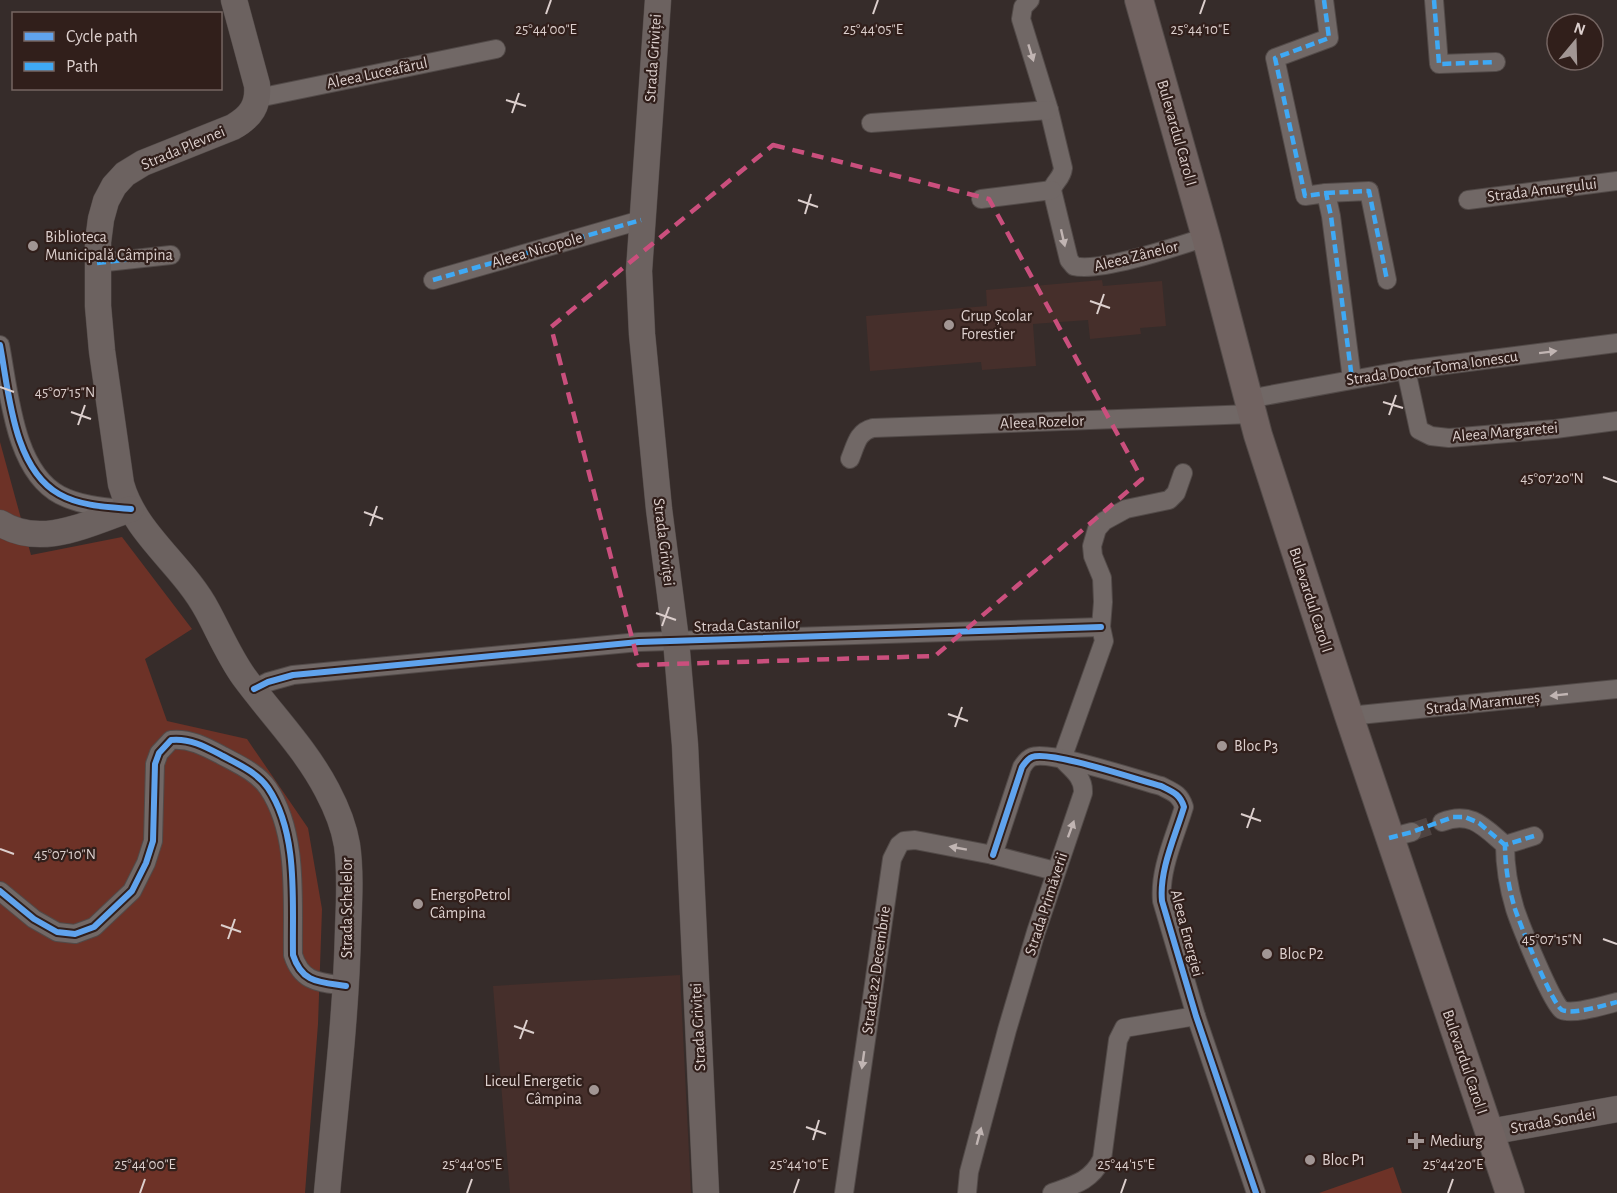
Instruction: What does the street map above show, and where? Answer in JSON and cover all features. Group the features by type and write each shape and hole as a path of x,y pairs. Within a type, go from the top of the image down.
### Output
{"main road":[{"path":"234,0 255,73 258,98"},
{"name":"Strada Griviței","path":"658,0 639,270 642,334 659,509 676,640 685,745 706,1193"},
{"name":"Bulevardul Carol I","path":"1139,0 1206,237 1250,407 1349,716 1401,835 1489,1132 1510,1193"},
{"name":"Strada Plevnei","path":"130,510 121,484 103,362 98,306 97,263 100,219 105,201 125,174 142,163 239,124 253,110 258,98"},
{"path":"0,523 11,530 34,536 61,533 130,510"},
{"name":"Strada Schelelor","path":"130,510 203,602 234,661 312,765 328,791 347,844 349,868 346,986 327,1193"},
{"name":"Strada Sondei","path":"1489,1132 1617,1109"}],"street":[{"path":"981,200 1052,190 1062,178 1063,168 1049,110 1021,19 1023,7 1030,0"},
{"path":"1324,0 1329,38 1275,58 1305,196 1369,191 1387,280"},
{"path":"1434,0 1439,64 1496,62"},
{"name":"Aleea Luceafărul","path":"258,98 496,49"},
{"path":"871,123 1049,110"},
{"name":"Strada Amurgului","path":"1468,200 1617,181"},
{"name":"Aleea Zânelor","path":"1052,190 1066,251 1074,266 1091,269 1206,237"},
{"path":"1326,194 1331,216 1352,379"},
{"name":"Aleea Nicopole","path":"433,280 641,220"},
{"path":"97,263 171,255"},
{"name":"Strada Doctor Toma Ionescu","path":"1250,407 1352,379 1617,343"},
{"path":"0,345 21,442 30,465 44,484 60,495 83,504 130,510"},
{"name":"Aleea Margaretei","path":"1406,370 1419,430 1431,436 1461,437 1617,421"},
{"name":"Aleea Rozelor","path":"850,459 864,430 873,428 1250,407"},
{"path":"993,855 1022,767 1027,760 1039,756 1062,759 1103,646 1102,578 1093,556 1092,546 1097,529 1104,521 1126,509 1169,500 1176,493 1183,473"},
{"name":"Strada Castanilor","path":"254,689 268,682 293,675 639,642 1101,627"},
{"name":"Strada Maramureș","path":"1349,716 1617,689"},
{"path":"0,891 34,919 57,932 75,934 93,927 108,915 132,891 150,852 153,841 155,764 159,753 171,740 183,739 202,745 228,759 257,776 268,788 281,817 291,859 294,890 293,955 296,965 303,975 311,979 346,986"},
{"name":"Strada Primăverii","path":"967,1193 969,1172 1007,1030 1055,871 1081,803 1084,786 1080,777 1062,759"},
{"name":"Aleea Energiei","path":"1062,759 1161,786 1176,792 1181,798 1184,807 1164,874 1161,888 1162,901 1196,1016 1256,1193"},
{"path":"1442,822 1453,817 1465,817 1479,823 1505,845 1505,864 1515,909 1537,963 1561,1010 1571,1012 1617,1002"},
{"path":"1505,845 1534,836"},
{"name":"Strada 22 Decembrie","path":"844,1193 895,851 904,841 915,840 993,855 1055,871"},
{"path":"1052,1193 1089,1178 1102,1158 1118,1040 1124,1028 1196,1016"}],"highlighted area":[{"path":"773,145 989,199 1142,479 935,656 639,665 551,327"}],"shaded area":[{"name":"Grup Școlar Forestier","path":"1102,280 1103,286 1162,281 1166,326 1140,328 1141,334 1090,339 1088,320 1033,324 1036,366 982,370 981,362 870,371 866,316 987,306 986,290"},
{"path":"0,442 31,555 122,537 192,629 145,659 167,721 247,739 308,828 322,909 318,1024 305,1193 0,1193"},
{"name":"Liceul Energetic Câmpina","path":"680,975 691,1193 510,1193 493,986"},
{"path":"1393,1167 1402,1193 1319,1193"}],"tunnel":[{"path":"1412,832 1442,822"}],"marked path":[{"path":"1324,0 1329,38 1275,58 1305,196 1326,193 1352,379"},
{"path":"1434,0 1439,64 1496,62"},
{"path":"1326,193 1369,191 1387,280"},
{"path":"433,280 641,220"},
{"path":"97,263 171,255"},
{"path":"1389,838 1453,817 1465,817 1479,823 1505,845"},
{"path":"1534,836 1505,845 1507,870 1515,909 1551,994 1557,1005 1567,1011 1589,1009 1617,1002"}],"cycle path":[{"path":"0,345 10,406 22,448 44,482 59,494 76,501 131,509"},
{"path":"254,689 268,682 293,675 639,642 1101,627"},
{"path":"0,891 34,919 57,932 75,934 94,927 132,891 146,863 153,841 155,764 159,753 171,740 191,742 210,749 247,769 268,788 278,806 289,847 293,891 293,955 301,971 307,976 320,982 346,986"},
{"path":"993,855 1022,767 1032,757 1057,758 1115,772 1161,786 1176,794 1180,799 1184,807 1165,866 1162,901 1196,1016 1256,1193"}],"place":[{"name":"Biblioteca Municipală Câmpina","path":"33,246"},
{"name":"Grup Școlar Forestier","path":"949,325"},
{"name":"Bloc P3","path":"1222,746"},
{"name":"EnergoPetrol Câmpina","path":"418,904"},
{"name":"Bloc P2","path":"1267,954"},
{"name":"Liceul Energetic Câmpina","path":"594,1090"},
{"name":"Mediurg","path":"1416,1141"},
{"name":"Bloc P1","path":"1310,1160"}]}
